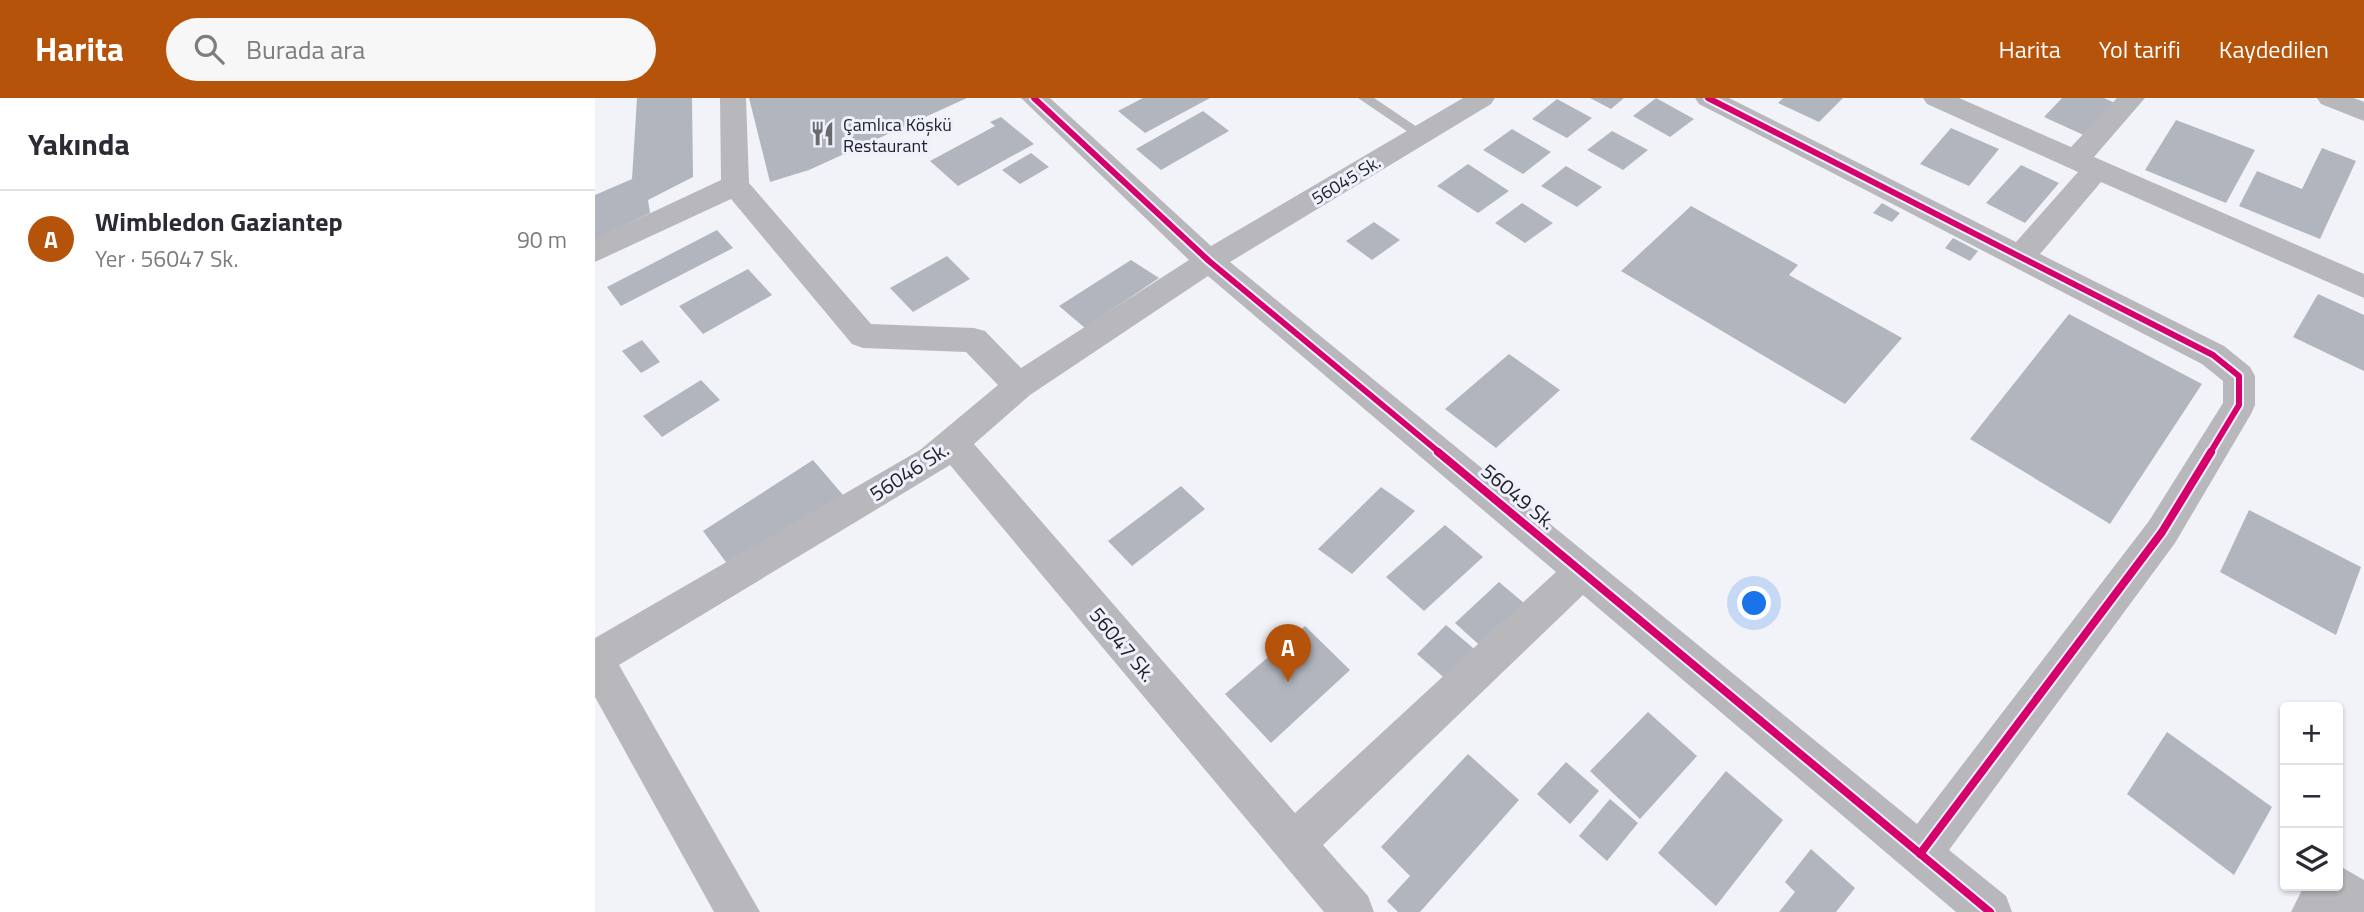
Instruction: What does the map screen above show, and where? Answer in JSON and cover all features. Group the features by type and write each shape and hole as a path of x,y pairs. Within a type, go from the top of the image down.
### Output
{"street":[{"path":"733,98 735,186 863,336 974,340 1019,386"},
{"name":"56049 Sk.","path":"1034,98 1209,261 1990,912"},
{"name":"56045 Sk.","path":"1209,261 1482,98"},
{"path":"1708,98 2213,355 2239,376 2239,405 2162,532 1920,854"},
{"path":"1936,98 2364,287"},
{"path":"2021,256 2132,98"},
{"path":"2330,98 2364,112"},
{"path":"595,251 735,186"},
{"name":"56046 Sk.","path":"738,912 595,659 932,460 1019,386 1209,261"},
{"name":"56047 Sk.","path":"952,443 1352,912"},
{"path":"1293,844 1582,572"},
{"path":"2313,912 2326,891"},
{"path":"2343,891 2364,905"}],"lane":[{"path":"1365,98 1422,135"}],"building":[{"path":"637,98 692,98 693,177 648,200 650,213 595,240 595,195 632,179"},
{"name":"Çamlıca Köşkü Restaurant","path":"749,98 967,98 809,170 770,182"},
{"path":"1143,98 1210,98 1145,133 1118,111"},
{"path":"1590,98 1624,98 1611,109"},
{"path":"1656,98 1694,119 1670,137 1633,116"},
{"path":"1783,98 1843,98 1819,122 1778,103"},
{"path":"2062,98 2104,98 2117,104 2088,137 2044,117"},
{"path":"1557,99 1592,118 1567,138 1532,119"},
{"path":"1203,111 1229,131 1161,170 1136,149"},
{"path":"1001,117 1034,144 958,186 930,161 995,126 990,122"},
{"path":"2176,120 2255,150 2226,203 2145,170"},
{"path":"1951,128 1999,149 1969,186 1920,164"},
{"path":"1512,129 1551,152 1523,174 1483,150"},
{"path":"1612,131 1648,150 1623,170 1587,150"},
{"path":"2322,148 2356,161 2320,239 2239,206 2257,171 2302,189"},
{"path":"1031,153 1049,167 1020,184 1002,170"},
{"path":"1468,164 1509,191 1478,213 1437,186"},
{"path":"2021,165 2059,183 2025,223 1986,203"},
{"path":"1566,166 1602,187 1577,207 1541,186"},
{"path":"1522,203 1553,223 1525,243 1495,223"},
{"path":"1882,203 1900,213 1892,222 1873,213"},
{"path":"1691,206 1798,265 1789,275 1902,338 1845,404 1621,271"},
{"path":"1374,222 1400,240 1372,260 1346,241"},
{"path":"717,230 733,248 621,306 607,287"},
{"path":"1953,238 1978,251 1970,261 1945,248"},
{"path":"947,256 970,279 913,312 890,288"},
{"path":"1131,260 1159,278 1085,328 1059,306"},
{"path":"748,269 772,295 703,334 679,306"},
{"path":"2318,294 2364,315 2364,371 2293,337"},
{"path":"2069,314 2202,384 2110,524 1970,439"},
{"path":"642,340 660,362 641,373 622,351"},
{"path":"1509,354 1560,390 1496,448 1445,409"},
{"path":"701,380 720,400 662,437 643,416"},
{"path":"813,460 843,495 731,569 703,531"},
{"path":"1181,486 1205,509 1132,566 1108,541"},
{"path":"1381,487 1415,511 1352,574 1318,549"},
{"path":"2249,510 2361,567 2336,635 2220,572"},
{"path":"1445,525 1483,557 1424,611 1386,577"},
{"path":"1499,582 1530,608 1486,651 1455,623"},
{"path":"1446,625 1479,653 1449,682 1417,654"},
{"path":"1305,626 1350,670 1271,743 1225,694"},
{"path":"1648,712 1697,756 1640,819 1590,771"},
{"path":"2167,732 2272,807 2234,875 2127,794"},
{"path":"1468,754 1519,800 1420,912 1398,912 1387,901 1410,876 1381,847"},
{"path":"1566,762 1599,791 1570,824 1537,794"},
{"path":"1726,771 1783,820 1716,906 1658,853"},
{"path":"1610,799 1638,823 1607,861 1579,836"},
{"path":"1811,849 1855,888 1836,912 1779,912 1795,892 1785,882"}],"cycle path":[{"path":"1034,98 1209,261 1990,912"},
{"path":"1708,98 2213,355 2239,376 2239,405 2162,532 1920,854"}],"place":[{"name":"Çamlıca Köşkü Restaurant","path":"823,134"},
{"name":"Wimbledon Gaziantep","path":"1288,682"}]}
